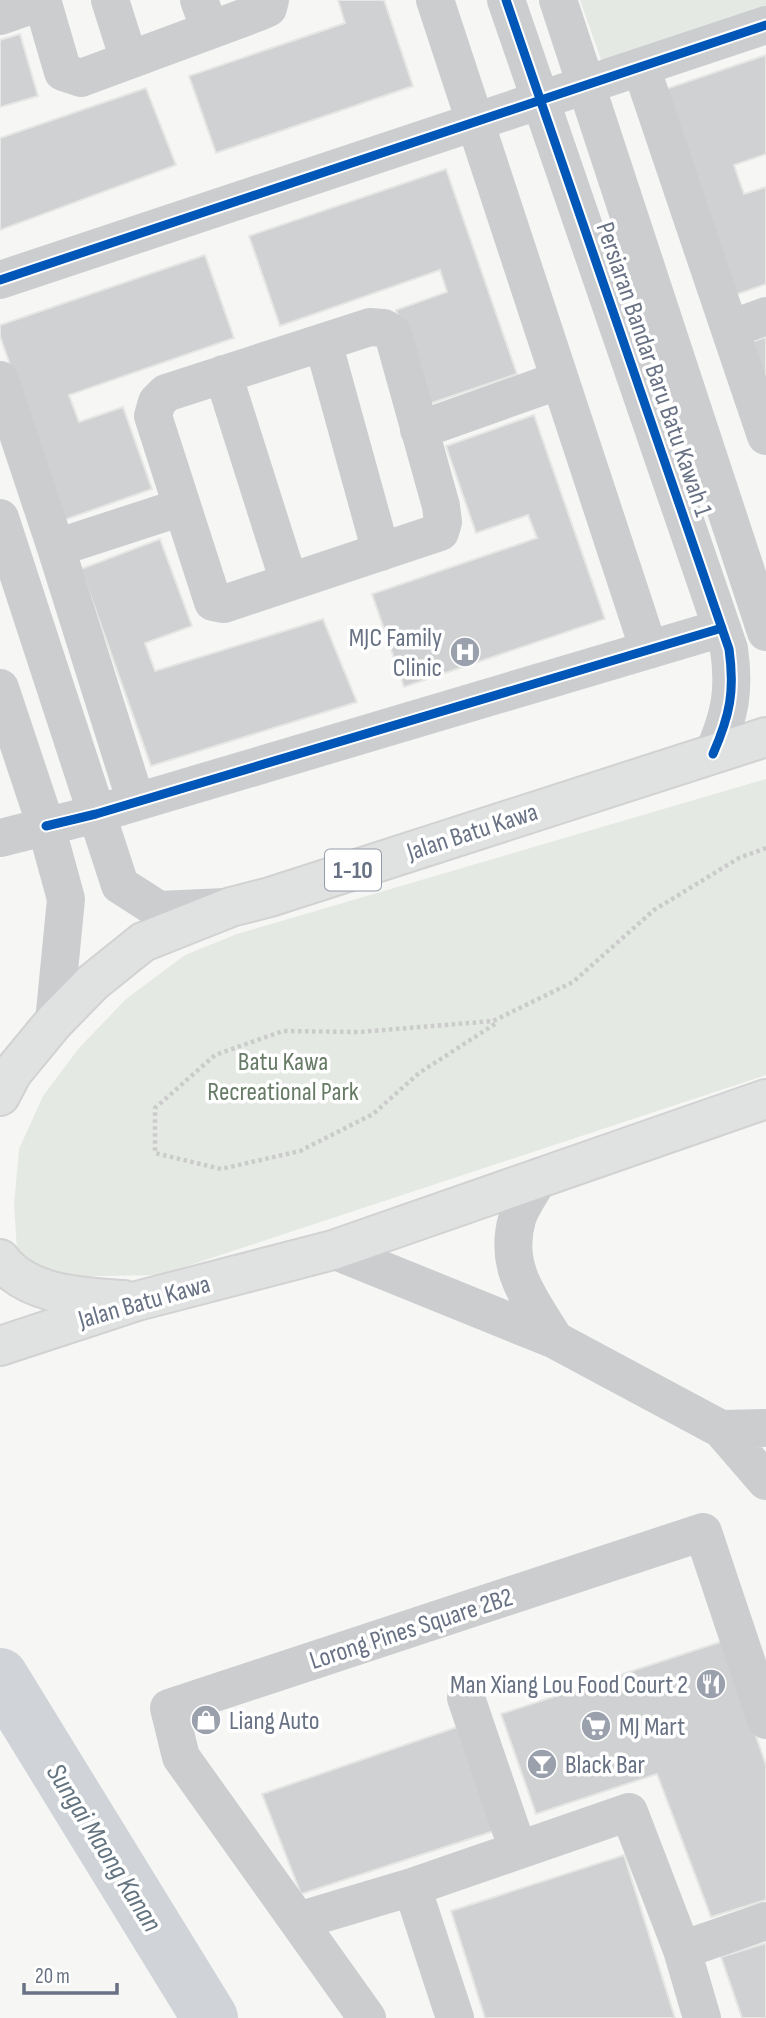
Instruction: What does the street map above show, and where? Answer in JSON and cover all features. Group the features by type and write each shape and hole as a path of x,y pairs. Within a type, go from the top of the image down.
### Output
{"highway":[{"name":"Jalan Batu Kawa","path":"0,1096 12,1073 54,1022 92,983 143,942 232,907 766,737"},
{"name":"Jalan Batu Kawa","path":"0,1346 137,1300 332,1250 766,1099"},
{"path":"0,1259 8,1270 45,1289 84,1297 137,1300"}],"street":[{"path":"110,0 129,60"},
{"path":"0,16 43,1 63,72 81,78 129,60 204,15 268,8 270,0"},
{"path":"435,0 649,650"},
{"name":"Persiaran Bandar Baru Batu Kawah 1","path":"506,0 729,649 733,678 727,721 713,754"},
{"name":"Persiaran Bandar Baru Batu Kawah 1","path":"558,0 764,620"},
{"path":"0,280 766,25"},
{"path":"641,66 766,436"},
{"path":"730,329 766,316"},
{"path":"370,327 384,328 393,334 443,522 440,532 224,604 213,602 153,416 157,402 166,393 323,342 370,327"},
{"path":"323,342 381,552"},
{"path":"223,374 289,582"},
{"path":"0,380 136,802"},
{"path":"419,430 559,380"},
{"path":"56,548 182,507"},
{"path":"0,519 120,885 159,910 232,907"},
{"path":"0,838 96,814 722,628"},
{"path":"0,688 46,826 66,899 54,1022"},
{"path":"540,1176 517,1218 512,1250 519,1282 555,1340"},
{"path":"332,1250 555,1340 721,1429 766,1481"},
{"path":"721,1429 766,1428"},
{"name":"Lorong Pines Square 2B2","path":"298,1921 181,1757 169,1708 703,1532 766,1720"},
{"path":"466,1698 518,1850"},
{"path":"367,2018 298,1921 412,1887 629,1812 682,1950 702,2018"},
{"path":"412,1887 455,2018"},
{"path":"682,1950 766,1922"}],"path":[{"path":"495,1024 419,1073 373,1114 300,1151 221,1169 155,1153 155,1108 215,1055 283,1031 360,1032 493,1021 573,982 654,910 739,858 766,848"}],"green space":[{"path":"580,0 766,0 766,11 603,65"},
{"name":"Batu Kawa Recreational Park","path":"766,779 766,1075 160,1275 52,1277 17,1250 14,1205 19,1149 43,1096 79,1048 126,999 185,955 237,934"}],"building":[{"path":"338,0 384,0 413,86 216,153 189,76 345,23"},
{"path":"20,34 38,96 0,107 0,40"},
{"path":"766,55 766,154 734,165 744,194 766,187 766,284 729,297 657,92"},
{"path":"146,88 176,165 0,230 0,138"},
{"path":"446,169 517,374 429,404 396,310 447,292 440,270 280,326 249,236"},
{"path":"205,255 234,338 69,395 79,422 123,407 152,489 64,520 0,336 0,325"},
{"path":"766,337 766,406 745,344"},
{"path":"534,415 605,619 404,687 372,594 537,538 528,515 476,533 446,446"},
{"path":"160,539 192,626 145,643 155,671 323,619 357,702 151,766 81,569"},
{"path":"723,1641 766,1765 766,1900 711,1917 657,1774 536,1814 501,1714"},
{"path":"457,1727 494,1831 301,1894 262,1794"},
{"path":"624,1855 675,2018 485,2018 451,1911"},
{"path":"766,1943 766,2018 742,2018 721,1957"}],"waterway":[{"name":"Sungai Maong Kanan","path":"0,1676 210,2018"}],"cycle path":[{"path":"506,0 729,649 730,703 713,754"},
{"path":"0,280 766,25"},
{"path":"46,826 96,814 722,628"}],"place":[{"name":"MJC Family Clinic","path":"465,652"},
{"name":"Man Xiang Lou Food Court 2","path":"711,1684"},
{"name":"Liang Auto","path":"206,1720"},
{"name":"MJ Mart","path":"596,1726"},
{"name":"Black Bar","path":"542,1764"}]}
